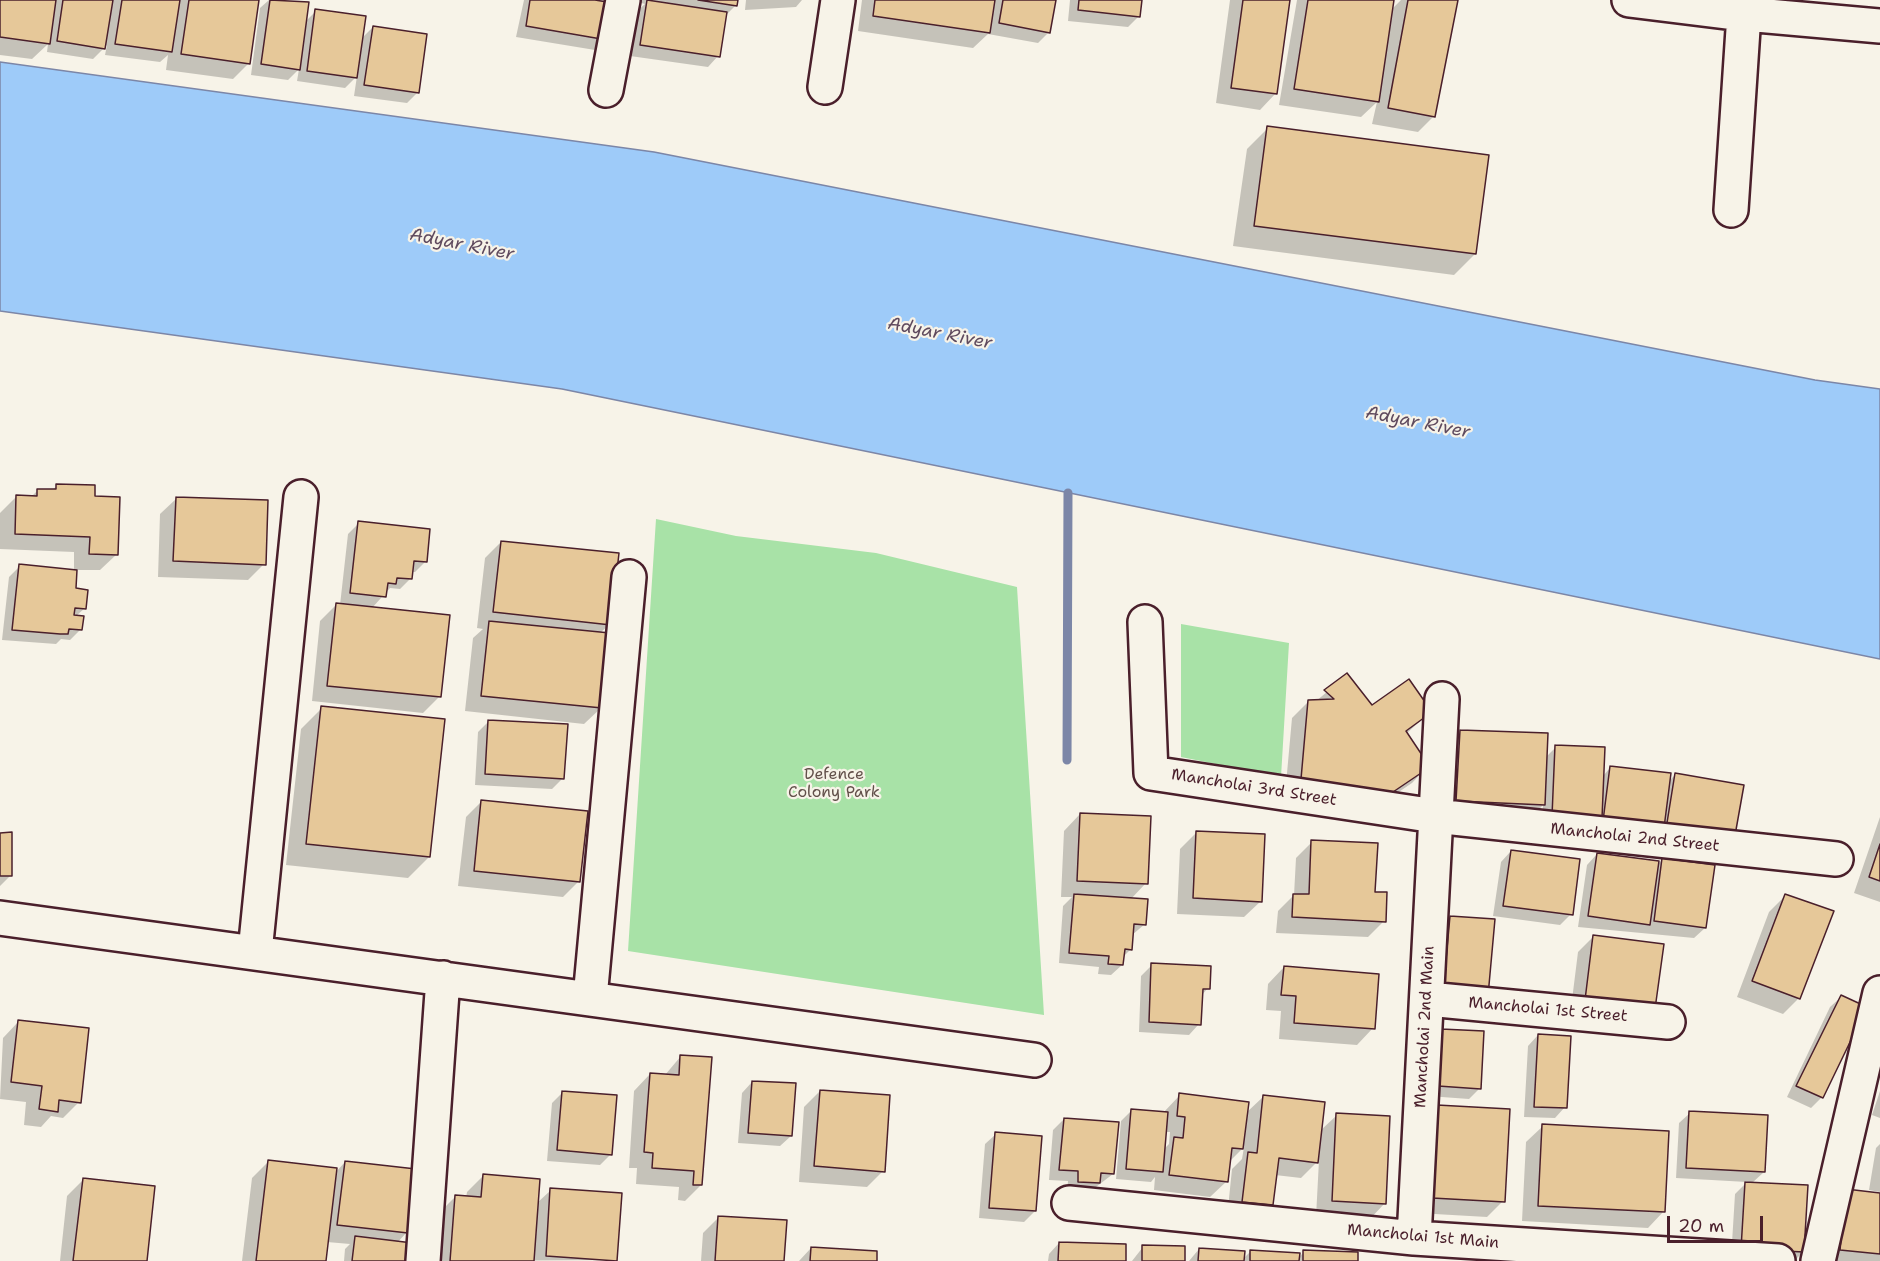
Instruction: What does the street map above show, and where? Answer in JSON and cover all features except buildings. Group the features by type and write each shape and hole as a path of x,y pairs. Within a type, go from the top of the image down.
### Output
{"street":[{"path":"606,90 623,0"},
{"path":"825,87 838,0"},
{"path":"1629,0 1744,14 1880,26"},
{"path":"1731,210 1744,14"},
{"path":"255,952 301,497"},
{"path":"590,998 629,577"},
{"name":"Mancholai 3rd Street","path":"1145,622 1151,773 1435,816"},
{"name":"Mancholai 2nd Main","path":"1414,1238 1442,699"},
{"name":"Mancholai 2nd Street","path":"1435,816 1836,859"},
{"path":"0,918 1034,1060"},
{"path":"423,1261 443,978"},
{"path":"1818,1261 1880,993"},
{"name":"Mancholai 1st Street","path":"1428,999 1668,1022"},
{"name":"Mancholai 1st Main","path":"1069,1203 1414,1238 1778,1261"}],"green space":[{"name":"Defence Colony Park","path":"656,519 736,536 876,553 1017,587 1044,1015 628,951"},
{"path":"1181,624 1289,643 1281,777 1181,757"}],"water":[{"name":"Adyar River","path":"0,62 654,152 1815,380 1880,389 1880,659 562,389 0,311"}],"waterway":[{"path":"1067,760 1068,493"}]}
